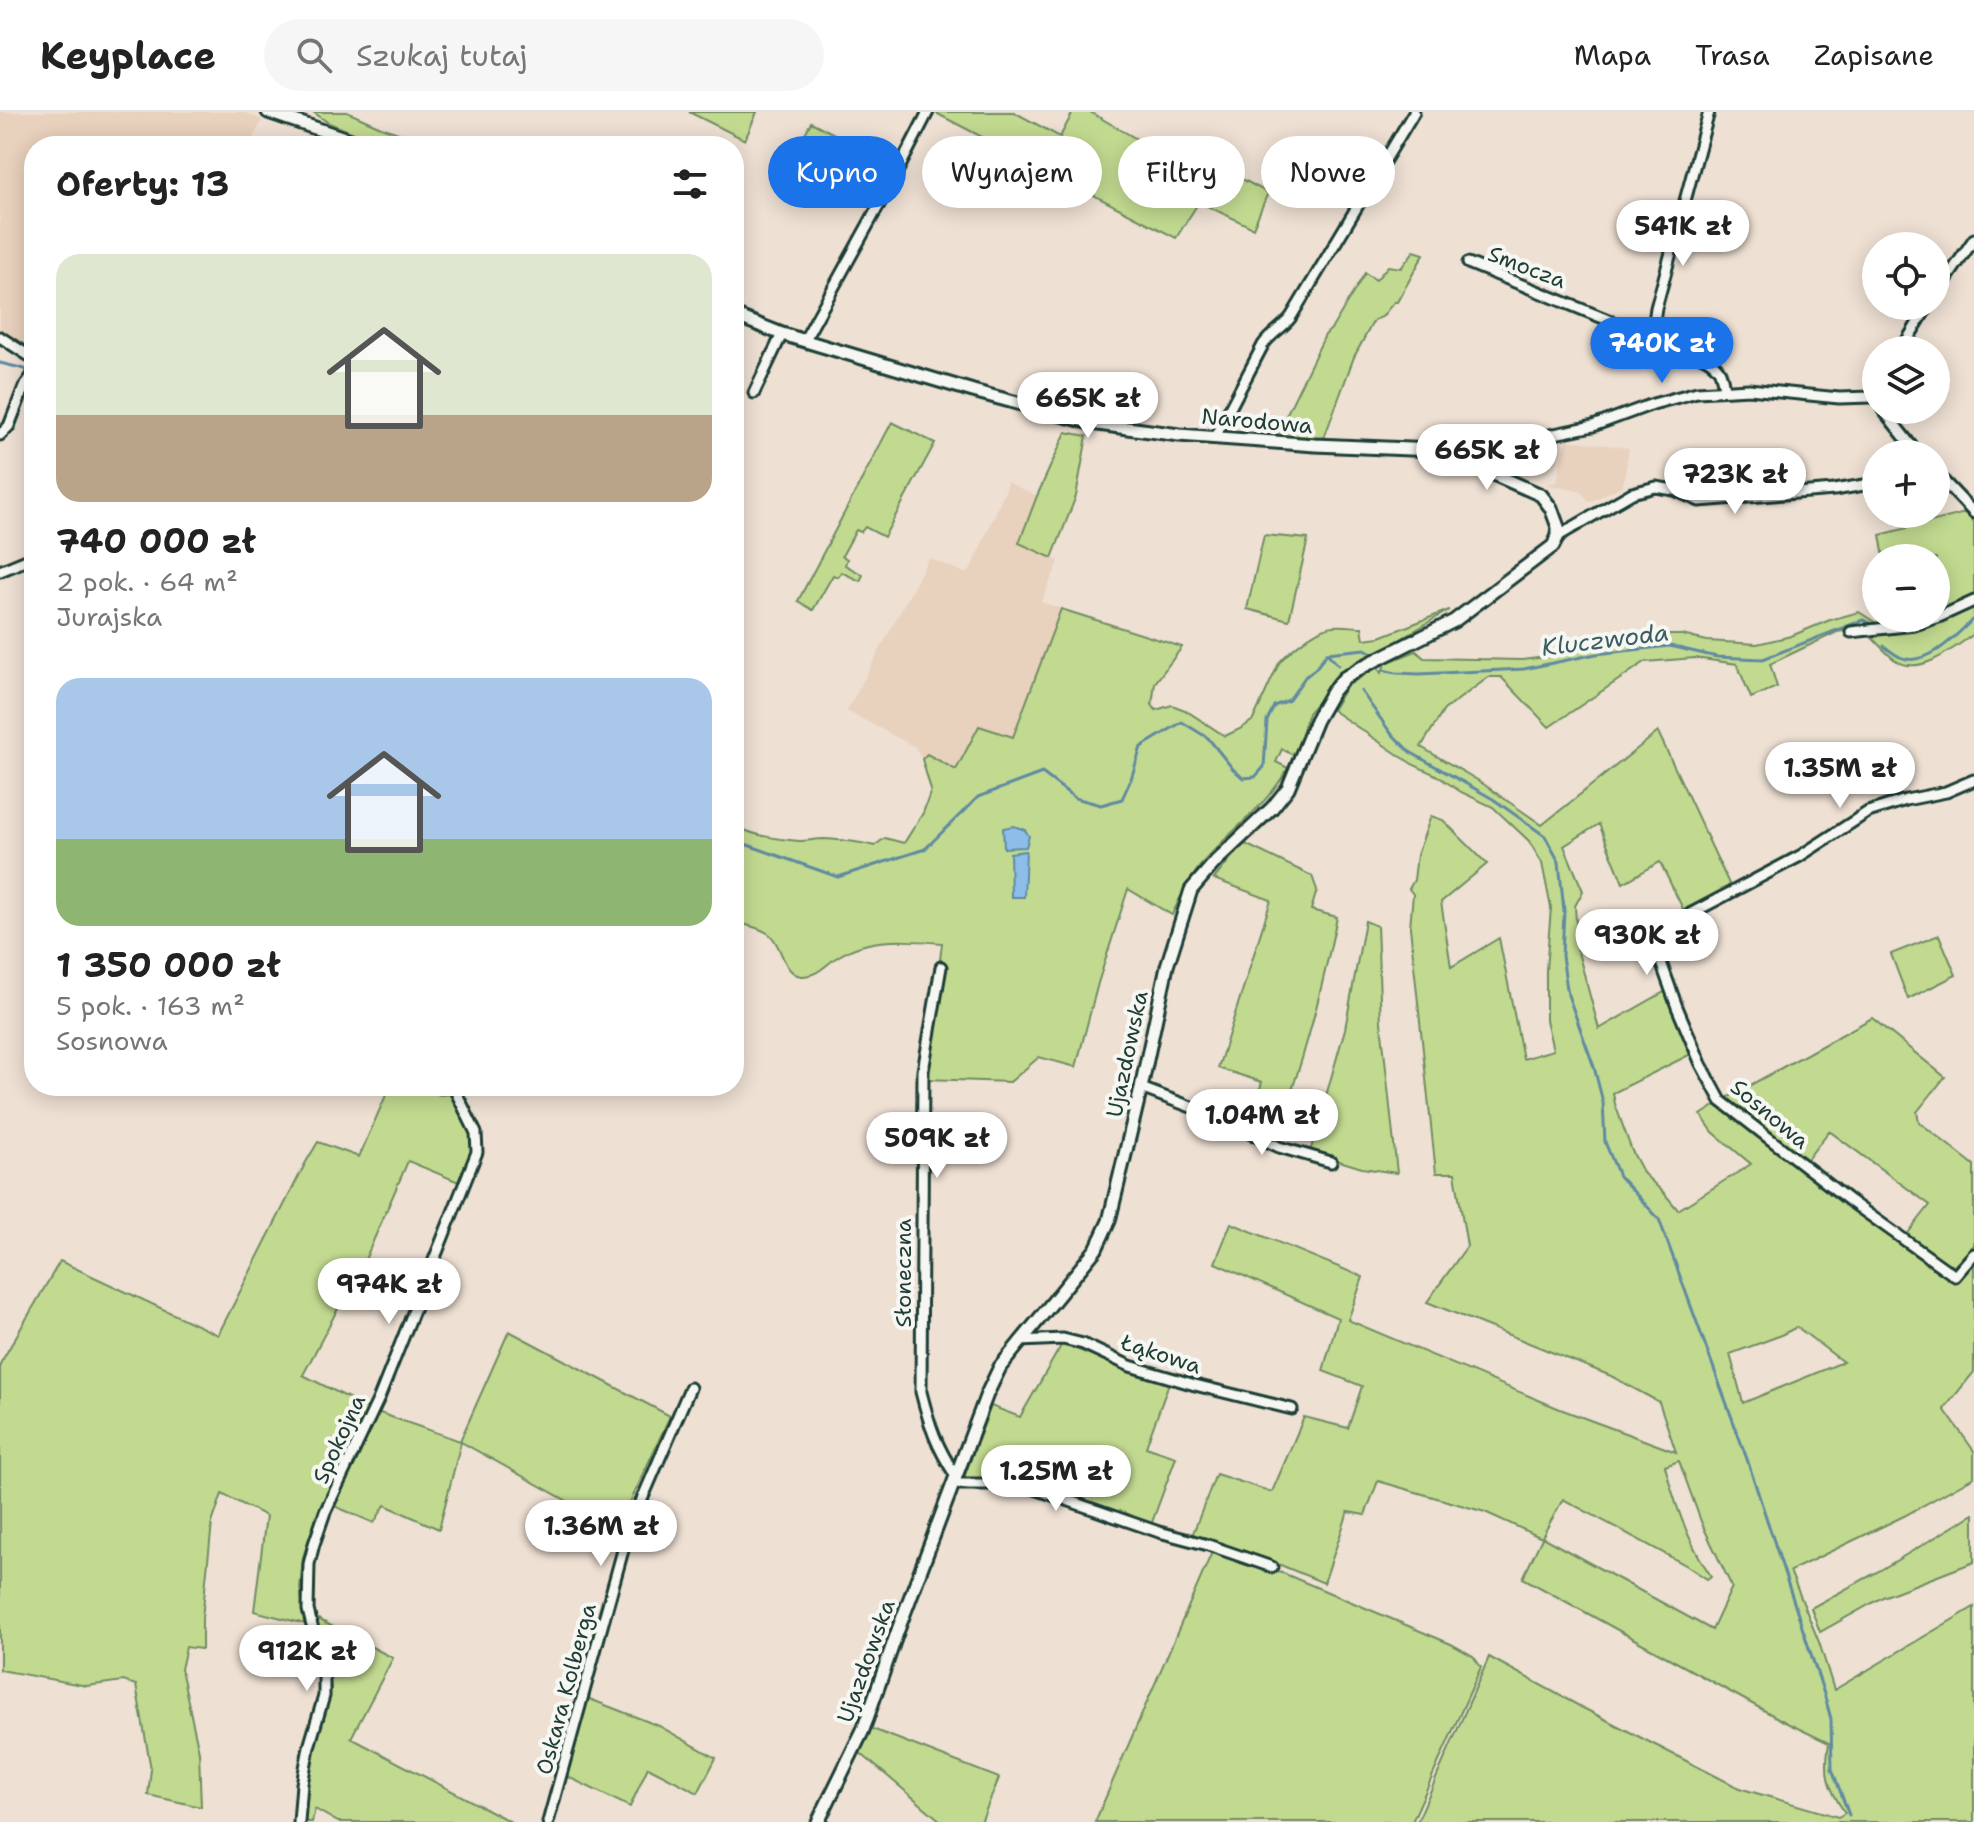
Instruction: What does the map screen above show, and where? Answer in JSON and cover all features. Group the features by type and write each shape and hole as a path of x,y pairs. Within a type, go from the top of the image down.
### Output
{"street":[{"path":"268,112 339,136"},
{"path":"804,341 928,112"},
{"path":"1215,437 1263,345 1291,317 1414,112"},
{"path":"1662,339 1653,328 1656,308 1709,112"},
{"path":"1950,274 1974,239"},
{"name":"Smocza","path":"1468,263 1705,358 1720,371 1724,389"},
{"name":"Narodowa","path":"744,319 804,341 1064,417 1111,426 1179,435 1340,447 1457,451"},
{"path":"754,393 782,334"},
{"path":"0,337 24,353"},
{"path":"0,435 9,426 24,387"},
{"path":"1457,451 1593,426 1697,392 1749,389 1839,398 1862,397"},
{"path":"1894,424 1907,440"},
{"path":"1457,451 1466,462 1541,495 1555,517 1558,536 1632,493 1656,487 1674,490 1699,501 1713,501 1862,485"},
{"path":"1950,486 1974,513"},
{"name":"Ujazdowska","path":"818,1822 863,1730 987,1394 1000,1367 1096,1249 1109,1221 1167,966 1191,890 1288,788 1316,720 1332,692 1351,673 1454,621 1553,546 1558,536"},
{"path":"0,571 24,561"},
{"path":"1851,632 1915,625 1974,601"},
{"name":"Sosnowa","path":"1974,780 1946,792 1868,812 1800,856 1671,924 1657,933 1654,943 1695,1050 1721,1101 1850,1201 1955,1276 1974,1254"},
{"name":"Słoneczna","path":"941,967 923,1071 921,1392 930,1429 955,1480"},
{"path":"1141,1088 1207,1113 1279,1147 1331,1162"},
{"name":"Spokojna","path":"299,1822 309,1747 324,1696 324,1674 308,1610 309,1564 325,1512 379,1398 477,1152 476,1133 458,1096"},
{"name":"Łąkowa","path":"1020,1341 1063,1339 1083,1344 1130,1366 1292,1409"},
{"name":"Oskara Kolberga","path":"548,1822 628,1532 690,1388"},
{"path":"955,1480 1029,1487 1272,1567"}],"shaded area":[{"path":"0,112 243,112 262,120 254,136 24,136 24,345 0,330"},
{"path":"1567,440 1629,448 1623,485 1590,502 1580,491 1545,484 1557,482"},
{"path":"1007,482 1037,496 1019,543 1059,561 1041,602 1061,609 1013,738 956,770 927,754 922,759 915,747 847,711 929,558 967,574 970,571"}],"green space":[{"path":"313,112 347,112 407,136 361,136 329,123"},
{"path":"689,112 757,112 745,140 744,136 737,136"},
{"path":"934,112 1014,112 1058,136 980,136"},
{"path":"1073,112 1090,112 1131,136 1118,136 1118,208 1102,199 1102,136 1061,136"},
{"path":"811,122 838,136 804,136"},
{"path":"1245,181 1261,189 1262,208 1253,228 1211,208 1245,208"},
{"path":"1118,208 1195,208 1176,238"},
{"path":"1414,251 1424,254 1397,302 1382,317 1374,320 1354,357 1324,438 1276,436 1325,335 1365,273 1376,280 1388,266 1401,268"},
{"path":"892,422 935,443 884,537 865,527 861,532 856,530 842,556 847,559 845,565 863,575 860,581 841,572 838,577 833,575 813,610 798,601"},
{"path":"1066,432 1087,436 1076,496 1052,558 1019,543"},
{"path":"1965,513 1974,523 1974,598 1950,609 1950,544 1882,544 1880,535 1907,528 1950,528 1950,517"},
{"path":"1264,535 1308,539 1289,620 1247,609"},
{"path":"1974,607 1974,634 1948,652 1917,665 1898,662 1869,635 1885,632 1950,632 1950,616"},
{"path":"1061,609 1182,647 1155,683 1152,705 1156,710 1172,705 1185,710 1225,736 1253,720 1279,663 1315,633 1328,627 1362,627 1364,639 1380,637 1449,610 1341,675 1308,713 1295,756 1282,749 1276,762 1288,768 1280,782 1204,861 1172,915 1128,889 1098,983 1076,1067 1039,1057 1010,1082 926,1079 942,943 895,941 868,944 842,954 812,974 795,974 786,965 769,934 744,925 744,829 799,841 837,840 874,846 885,838 904,843 923,813 931,790 922,759 927,754 956,770 979,726 1013,737"},
{"path":"1859,612 1862,614 1862,628 1837,632 1770,664 1777,687 1751,698 1737,664 1695,658 1645,662 1549,727 1501,677 1489,677 1444,710 1421,747 1479,781 1542,825 1658,732 1731,888 1684,911 1660,862 1623,883 1599,824 1564,846 1583,891 1575,906 1578,952 1599,1029 1666,991 1691,1054 1613,1093 1632,1151 1644,1174 1678,1210 1751,1164 1713,1132 1701,1115 1872,1018 1945,1077 1917,1112 1919,1122 1974,1165 1974,1245 1954,1266 1948,1267 1905,1237 1930,1205 1829,1131 1802,1166 1953,1279 1974,1257 1974,1372 1944,1409 1974,1451 1974,1477 1904,1516 1790,1571 1819,1642 1834,1690 1974,1607 1974,1822 1417,1822 1489,1657 1739,1788 1838,1817 1845,1813 1828,1780 1829,1743 1523,1578 1542,1538 1485,1512 1378,1481 1365,1515 1348,1512 1324,1583 1278,1564 1192,1536 1216,1474 1272,1492 1304,1417 1348,1428 1362,1386 1323,1371 1338,1318 1215,1263 1231,1223 1363,1277 1348,1320 1560,1409 1676,1452 1659,1402 1611,1376 1427,1302 1467,1246 1455,1173 1436,1173 1410,927 1413,894 1409,889 1431,816 1443,820 1487,864 1441,902 1451,967 1499,938 1523,1059 1553,1050 1546,1020 1551,908 1542,863 1529,841 1493,807 1412,764 1332,710 1346,687 1377,667 1381,673 1386,663 1416,651 1424,658 1522,660 1660,635 1757,644 1791,636 1830,620","holes":["1797,1327 1843,1362 1743,1403 1730,1354","1679,1461 1702,1524 1732,1587 1712,1630 1542,1537 1563,1499 1707,1579 1711,1576 1683,1523 1665,1466"]},
{"path":"1243,843 1312,876 1317,890 1311,910 1337,917 1310,1030 1274,1139 1248,1129 1262,1082 1218,1068 1271,900 1214,879"},
{"path":"1365,921 1377,926 1381,1022 1397,1173 1362,1168 1310,1152 1345,1029"},
{"path":"1939,935 1956,975 1908,999 1891,954"},
{"path":"386,1096 452,1096 473,1135 475,1153 461,1183 408,1161 361,1269 303,1375 370,1409 330,1490 303,1557 300,1588 305,1624 254,1611 266,1516 222,1494 212,1523 202,1618 202,1649 186,1647 181,1669 199,1752 201,1807 148,1795 151,1769 136,1685 123,1681 87,1686 0,1670 0,1364 60,1261 218,1335 318,1142 359,1157"},
{"path":"509,1331 670,1416 618,1529 461,1442 439,1529 385,1505 374,1523 332,1505 377,1412 460,1441"},
{"path":"1062,1344 1169,1383 1146,1447 1176,1457 1151,1525 1029,1484 963,1480 991,1406 1020,1417"},
{"path":"1974,1514 1974,1562 1883,1597 1820,1632 1811,1608"},
{"path":"1212,1552 1224,1553 1285,1574 1473,1656 1481,1667 1412,1822 1095,1822"},
{"path":"314,1617 393,1658 351,1738 511,1822 338,1822 315,1809 312,1822 304,1822 310,1753 331,1688"},
{"path":"587,1698 659,1726 716,1758 698,1793 648,1767 630,1807 566,1776"},
{"path":"870,1728 999,1778 981,1822 942,1822 859,1752"}],"water":[{"path":"1014,826 1025,830 1029,836 1026,847 1004,848 1003,828"},
{"path":"1026,851 1024,897 1011,897 1010,853"}],"waterway":[{"name":"Kluczwoda","path":"0,363 24,369"},
{"name":"Kluczwoda","path":"1884,646 1900,657 1920,658 1941,648 1974,618"},
{"name":"Kluczwoda","path":"1383,670 1419,674 1524,669 1596,654 1670,646 1717,657 1763,659 1862,620"},
{"name":"Kluczwoda","path":"744,843 838,877 925,849 978,797 1042,773 1075,798 1101,805 1122,799 1141,747 1182,722 1208,738 1243,778 1255,777 1264,767 1267,721 1274,706 1289,700 1327,653 1365,649 1378,656"},
{"path":"1327,653 1338,665"},
{"path":"1361,691 1390,732 1410,752 1493,799 1545,836 1559,862 1564,911 1562,956 1568,995 1603,1102 1605,1142 1619,1176 1659,1219 1747,1459 1825,1697 1831,1719 1832,1769 1849,1815"}]}
